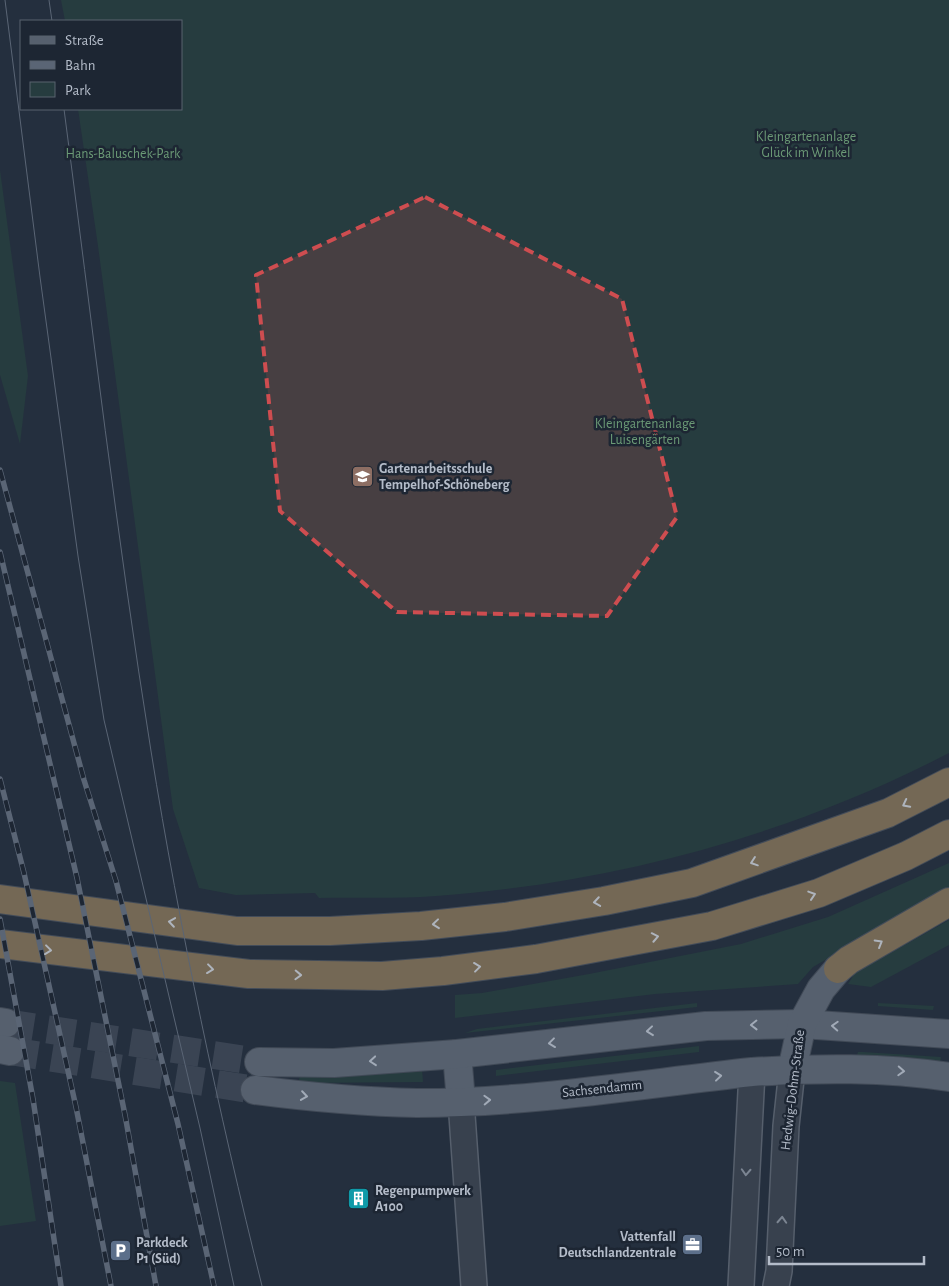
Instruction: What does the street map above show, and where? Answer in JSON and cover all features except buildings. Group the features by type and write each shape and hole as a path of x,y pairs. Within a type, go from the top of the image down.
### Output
{"highway":[{"path":"0,899 237,931 330,930 420,926 505,917 604,901 692,883 888,813 949,782"},
{"path":"0,944 249,974 382,976 443,971 536,959 712,926 819,893 906,856 949,834"},
{"path":"838,969 850,960 949,902"}],"main road":[{"path":"802,1024 821,989 838,969"},
{"path":"259,1062 334,1063 457,1054 698,1026 802,1024 949,1034"},
{"name":"Hedwig-Dohm-Straße","path":"792,1070 802,1024"},
{"name":"Hedwig-Dohm-Straße","path":"752,1072 802,1024"},
{"path":"457,1054 461,1101"},
{"name":"Sachsendamm","path":"256,1090 350,1100 418,1103 514,1099 752,1072 792,1070 853,1069 919,1072 949,1077"}],"street":[{"name":"Hedwig-Dohm-Straße","path":"776,1286 779,1271 786,1126 792,1070"},
{"path":"740,1286 752,1072"},
{"path":"461,1101 474,1286"}],"highlighted area":[{"path":"425,197 622,299 677,517 607,616 397,612 280,511 256,275"}],"green space":[{"path":"61,0 949,0 949,753 889,782 827,808 764,831 635,867 569,880 503,889 407,897 319,898 315,893 236,895 199,888 173,809 78,110 182,110 182,20 65,20"},
{"path":"0,170 28,376 20,444 0,375"},
{"path":"949,863 949,888 813,967 798,984 655,994 455,1018 455,995 482,993 589,974 741,944 828,917"},
{"path":"949,920 949,945 871,987 848,984 855,973"},
{"path":"697,1003 697,1007 465,1033 477,1029"},
{"path":"878,1003 934,1006 933,1010 878,1006"},
{"path":"699,1046 699,1052 496,1076 496,1070"},
{"path":"858,1052 941,1057 940,1062 855,1061"},
{"path":"422,1069 423,1082 298,1083 300,1076 361,1076"},
{"path":"0,1081 15,1083 36,1221 0,1226"}],"tunnel":[{"path":"6,1023 259,1062"},
{"path":"10,1051 255,1090"}],"tram line":[{"path":"5,0 78,556 104,720 200,1128 234,1286"},
{"path":"49,0 52,20"},
{"path":"64,110 127,591 162,818 201,1020 262,1286"}],"railway":[{"path":"0,470 84,780 116,881 178,1124 214,1286"},
{"path":"0,552 77,878 125,1115 156,1286"},
{"path":"0,779 24,873 76,1107 111,1286"},
{"path":"0,919 33,1099 61,1286"}],"place":[{"name":"Gartenarbeitsschule Tempelhof-Schöneberg","path":"363,476"},
{"name":"Regenpumpwerk A100","path":"359,1198"},
{"name":"Vattenfall Deutschlandzentrale","path":"692,1244"},
{"name":"Parkdeck P1 (Süd)","path":"120,1250"}],"park label":[{"name":"Kleingartenanlage Glück im Winkel","path":"806,144"},
{"name":"Hans-Baluschek-Park","path":"123,153"},
{"name":"Kleingartenanlage Luisengärten","path":"645,432"}]}
